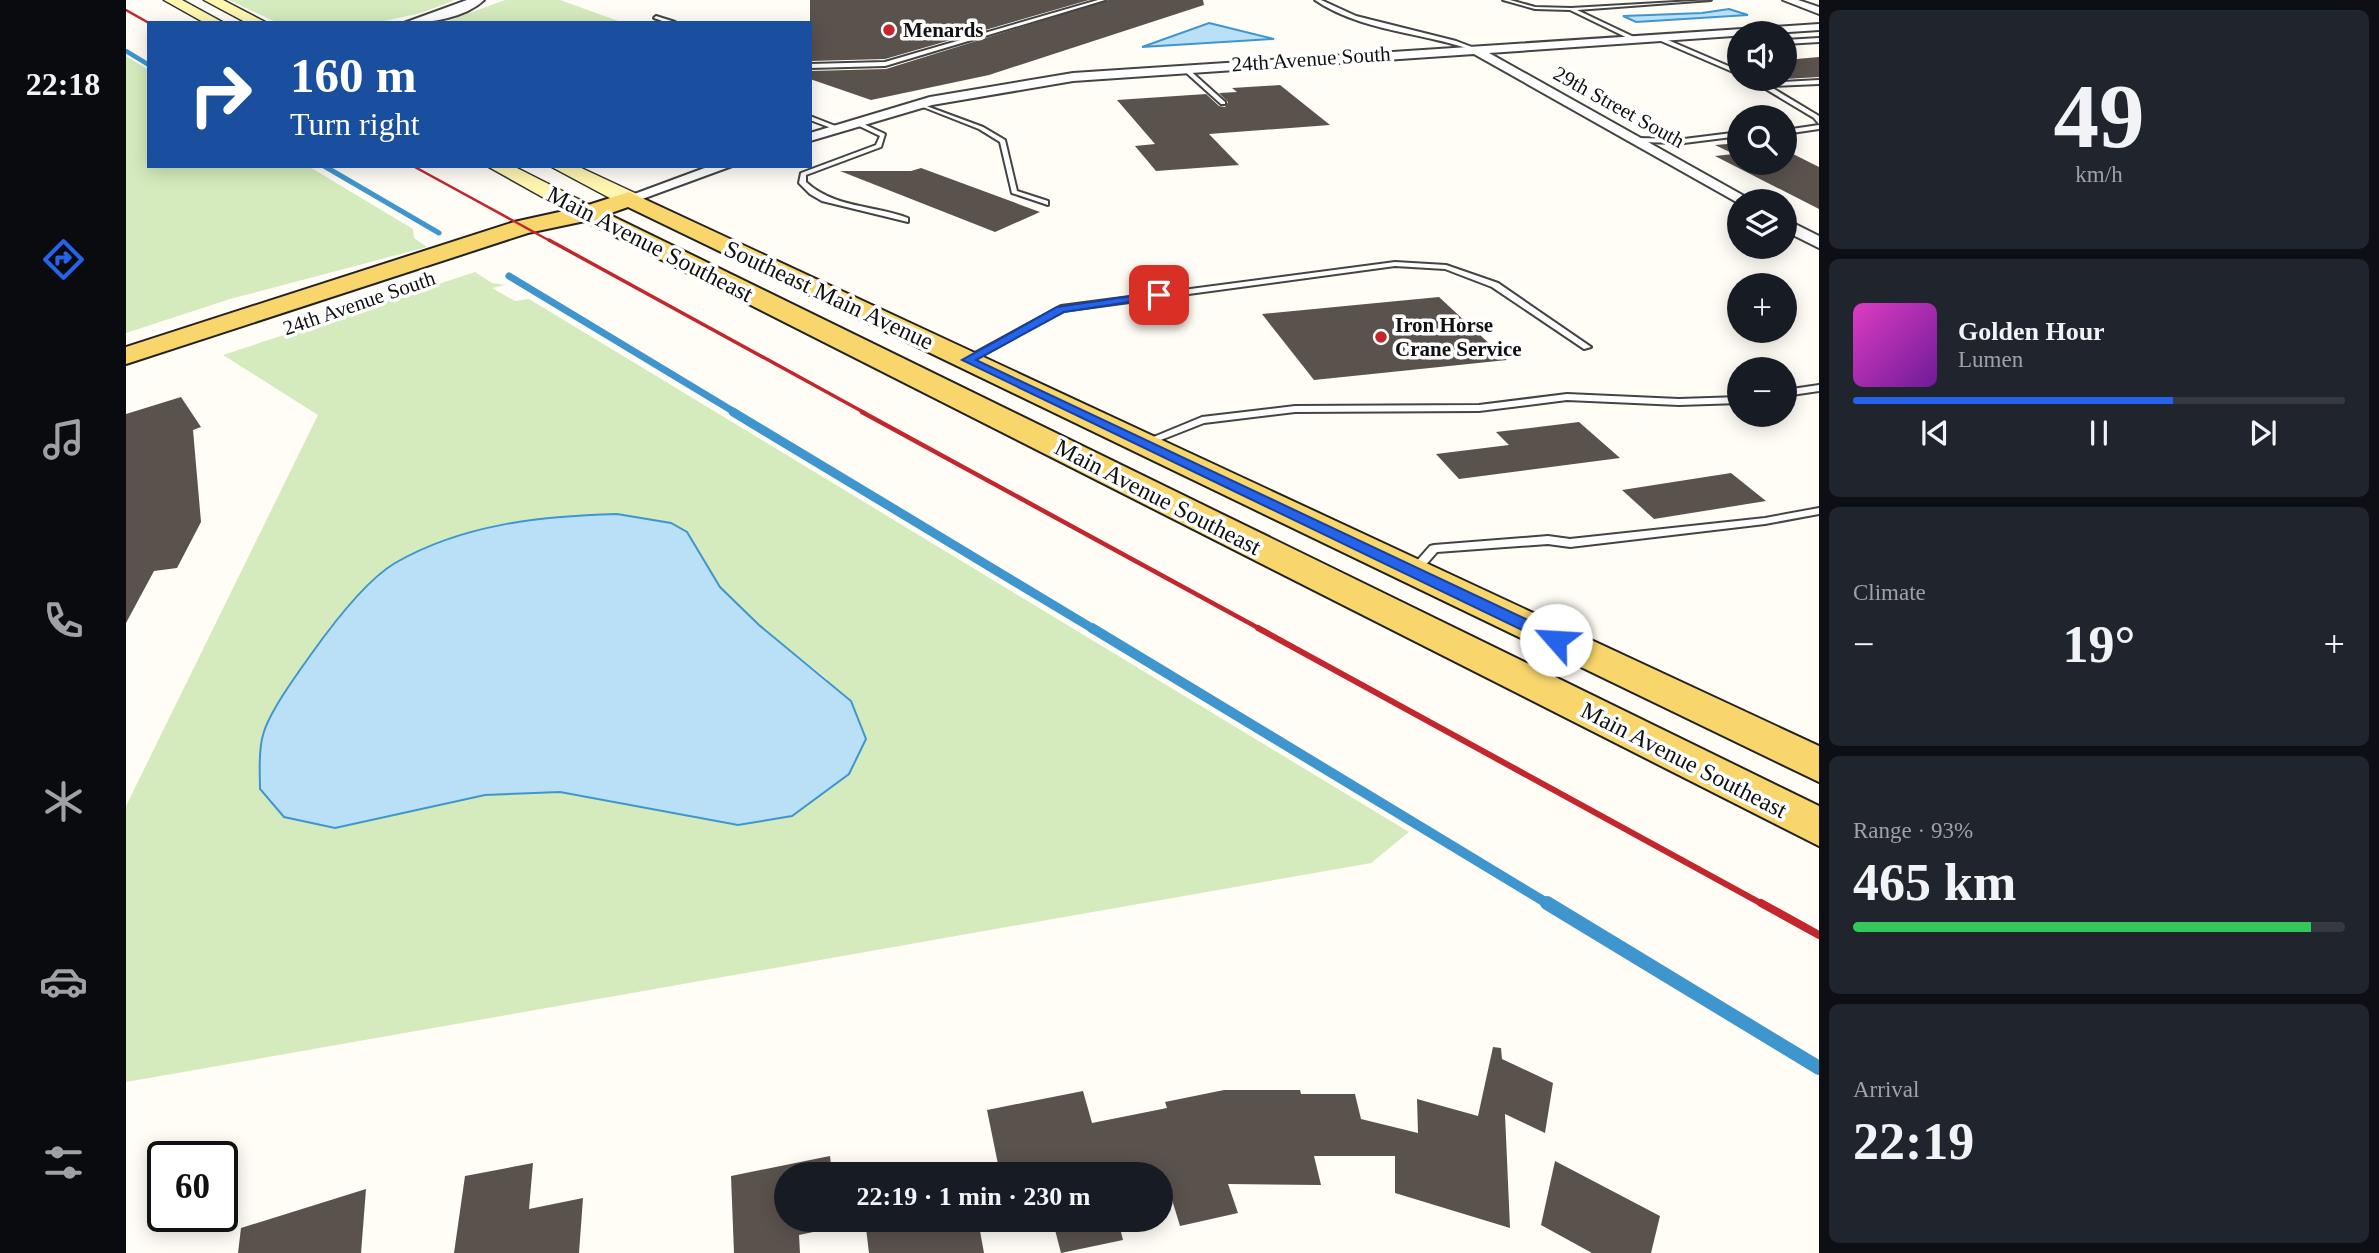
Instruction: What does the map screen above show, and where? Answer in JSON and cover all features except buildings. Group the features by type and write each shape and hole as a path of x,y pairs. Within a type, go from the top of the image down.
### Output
{"main road":[{"path":"171,0 212,21"},
{"path":"211,0 256,21"},
{"name":"Main Avenue Southeast","path":"501,168 1819,827"},
{"name":"Southeast Main Avenue","path":"564,168 1819,765"},
{"name":"24th Avenue South","path":"126,356 522,227 587,213 629,199"},
{"name":"24th Avenue South","path":"126,381 545,239 587,213"}],"street":[{"path":"418,21 453,11 478,0"},
{"path":"1788,0 1819,11"},
{"name":"24th Avenue South","path":"1797,28 1819,27"},
{"name":"24th Avenue South","path":"812,136 920,104 1073,76 1727,34"},
{"name":"29th Street South","path":"1474,49 1727,191"},
{"name":"24th Avenue South","path":"629,199 719,168"},
{"path":"1797,231 1819,243"}],"lane":[{"path":"812,66 885,64 1103,0"},
{"path":"1317,0 1350,16 1432,34 1474,49"},
{"path":"1505,0 1535,8 1571,9 1709,0"},
{"path":"1571,9 1634,39"},
{"path":"656,17 667,21"},
{"path":"1797,28 1819,38"},
{"path":"1656,37 1727,67"},
{"path":"1797,41 1819,38"},
{"path":"1183,67 1223,103"},
{"path":"1797,83 1819,82"},
{"path":"1773,91 1816,117 1819,125 1797,130"},
{"path":"920,104 981,128 1003,141 1014,192 1045,203"},
{"path":"812,119 835,128"},
{"path":"855,122 883,135 879,146 803,174 802,183 811,193 844,206 890,213 905,220"},
{"path":"1636,141 1684,141 1727,136"},
{"path":"967,360 1061,309 1395,264 1446,267 1495,285 1587,347"},
{"path":"1797,391 1819,388"},
{"path":"1142,443 1202,420 1295,409 1479,408 1567,397 1679,402 1727,400"},
{"path":"1413,572 1434,549 1548,540 1570,543 1765,522 1819,511"}],"green space":[{"path":"229,0 455,0 421,13 384,21 274,21"},
{"path":"505,0 560,0 618,21 447,21"},
{"path":"126,56 147,69 147,168 311,168 413,229 414,238 427,247 230,299 126,333"},
{"path":"475,272 492,283 505,285 492,288 515,301 529,299 1409,832 1371,863 126,1082 126,806 318,415 223,355","holes":["497,525 687,532 720,587 759,625 827,679 849,774 792,816 738,825 560,792 485,795 392,816 263,735 318,643 352,601 392,565 414,553"]}],"water":[{"path":"1729,9 1748,15 1636,22 1623,16 1702,13"},
{"path":"1209,23 1274,39 1142,47"},
{"path":"617,514 671,523 687,532 720,587 759,625 851,701 866,739 849,774 792,816 738,825 560,792 485,795 335,828 284,817 260,789 261,741 277,704 339,617 384,571 421,550 475,531 531,520"}],"waterway":[{"path":"126,51 147,64"},
{"path":"327,168 439,233"},
{"path":"509,276 736,413"},
{"path":"733,412 1095,630"},
{"path":"1092,628 1550,905"},
{"path":"1547,903 1819,1068"}],"railway":[{"path":"126,10 147,22"},
{"path":"417,168 552,242"},
{"path":"549,240 865,413"},
{"path":"862,412 1262,630"},
{"path":"1258,628 1764,905"},
{"path":"1761,903 1819,935"}],"place":[{"name":"Menards","path":"889,30"},
{"name":"Iron Horse Crane Service","path":"1381,337"}],"route":[{"path":"1159,295 1061,309 967,360 1556,640"}]}
